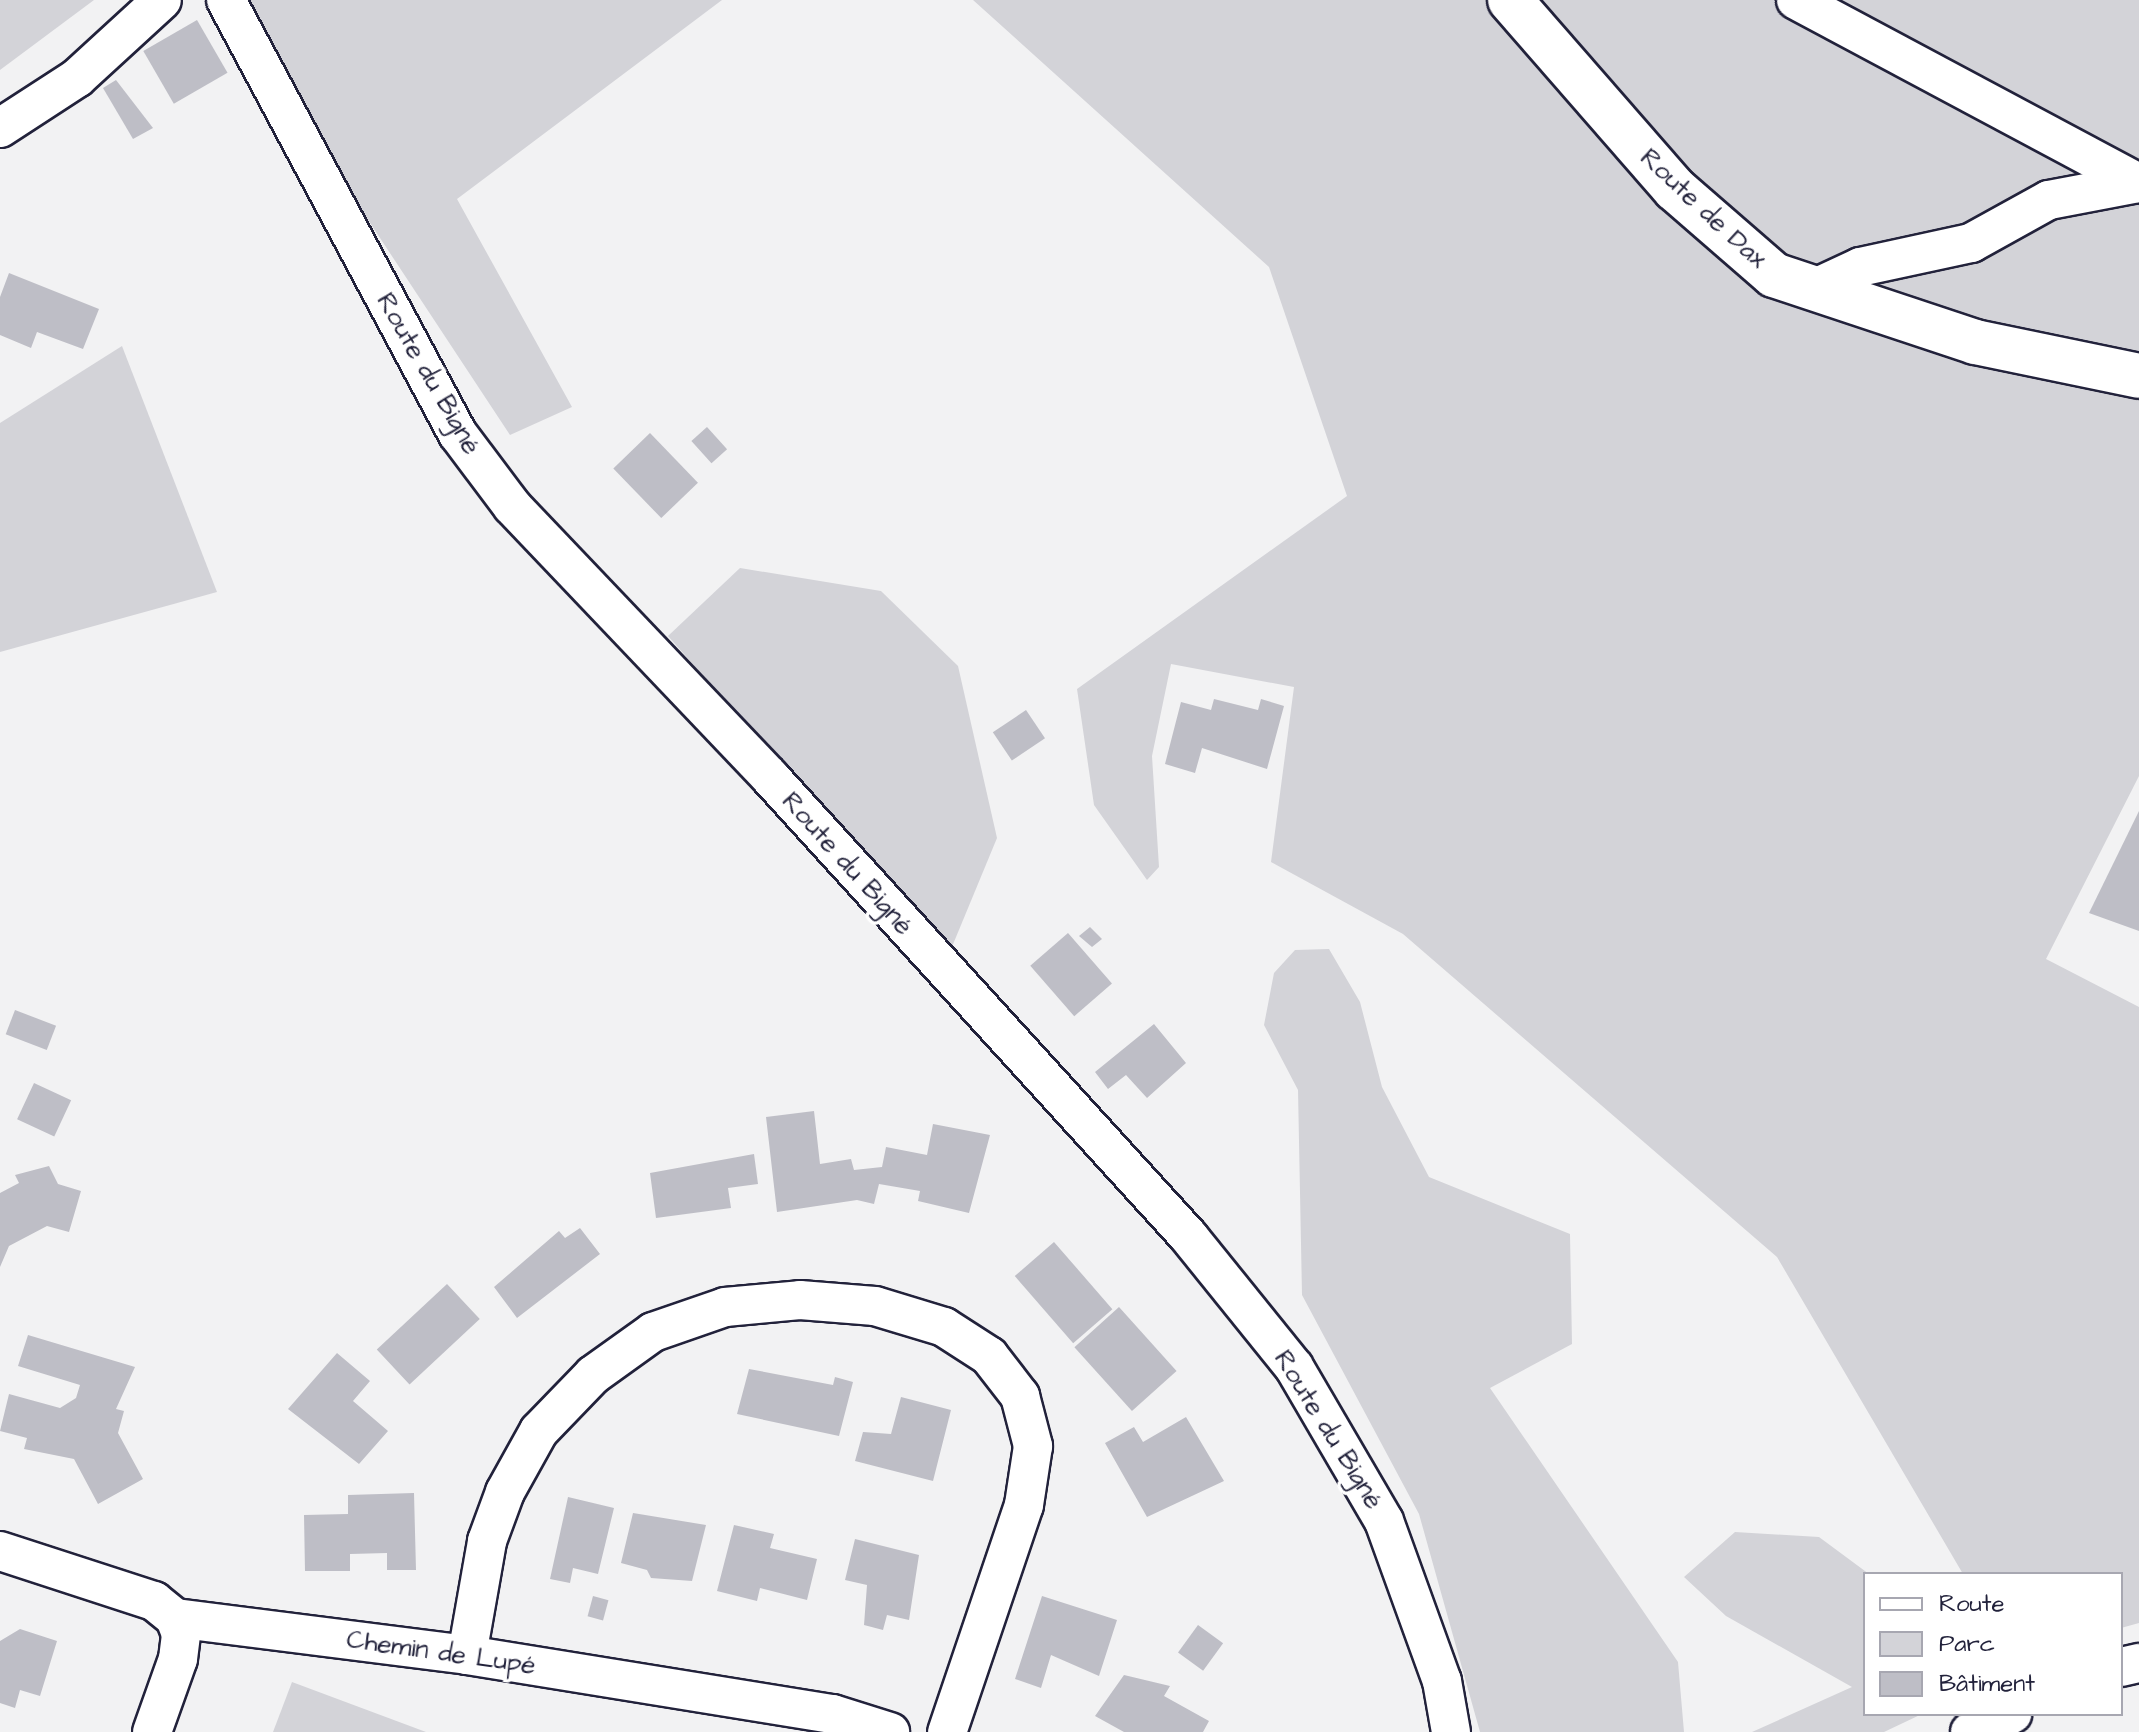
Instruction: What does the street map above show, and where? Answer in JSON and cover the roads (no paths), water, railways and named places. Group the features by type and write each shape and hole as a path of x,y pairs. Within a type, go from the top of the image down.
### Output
{"main road":[{"name":"Route de Dax","path":"1510,0 1565,70 1685,199 1744,256 1811,290 1975,342 2139,376"}],"street":[{"path":"0,128 77,78 162,0"},
{"name":"Route du Bigné","path":"226,0 458,434 512,506 769,776 1189,1237 1294,1367 1384,1521 1442,1681 1451,1732"},
{"path":"1796,0 2139,183"},
{"path":"1811,290 1860,267 1971,243 2049,200 2139,183"},
{"path":"467,1655 487,1541 505,1492 539,1431 593,1375 653,1332 725,1307 800,1300 875,1306 944,1327 989,1356 1020,1396 1033,1446 1024,1505 947,1732"},
{"name":"Chemin de Lupé","path":"0,1551 154,1601 175,1618 467,1655 833,1714 890,1732"},
{"path":"152,1732 178,1659 175,1618"}]}
